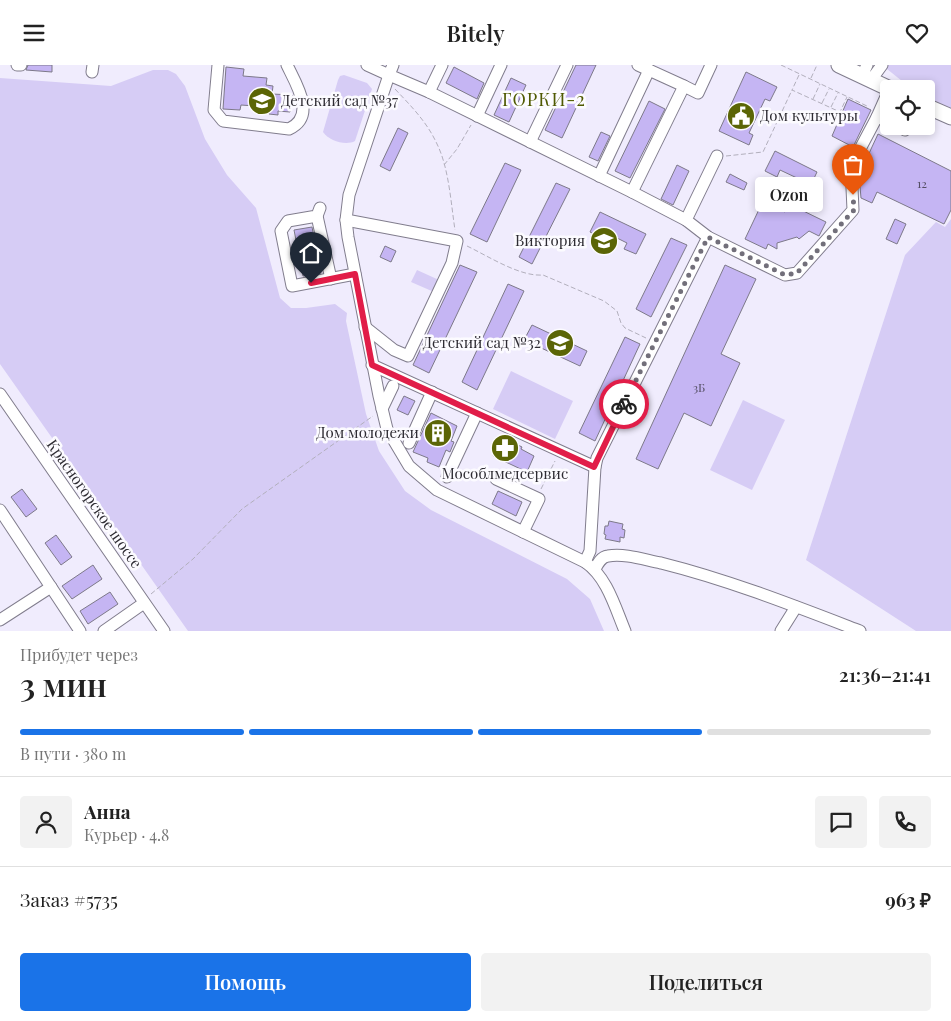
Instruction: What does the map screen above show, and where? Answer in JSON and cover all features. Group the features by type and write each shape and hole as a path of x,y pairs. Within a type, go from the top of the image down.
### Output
{"main road":[{"path":"839,65 867,74 880,83"},
{"path":"935,110 951,117"}],"street":[{"path":"218,65 214,110 223,121 289,129 297,125 301,119 303,98 287,65"},
{"path":"368,65 429,92 632,192 686,220 708,237 785,275 797,273 854,210 852,166 880,109"},
{"path":"429,92 442,65"},
{"path":"477,116 501,65"},
{"path":"530,142 566,65"},
{"path":"599,176 644,67 698,93 711,65"},
{"path":"867,74 882,65"},
{"path":"389,75 352,185 346,220 372,365 387,429 409,466 437,491 585,562 595,569 604,583 625,631"},
{"path":"632,192 684,86"},
{"path":"686,220 717,156"},
{"path":"331,279 318,212 288,221 281,231 292,286 331,279 355,274"},
{"path":"346,220 457,241 452,263 408,356 394,349 365,327"},
{"path":"585,562 590,551 594,467 708,237"},
{"path":"372,365 594,467"},
{"path":"382,409 393,386"},
{"path":"409,443 432,393"},
{"name":"Красногорское шоссе","path":"0,395 145,600 164,631"},
{"path":"447,477 476,413"},
{"path":"496,479 539,499 523,532"},
{"path":"0,510 80,631"},
{"path":"595,569 600,560 607,556 627,557 701,573 860,631"},
{"path":"0,620 50,587"},
{"path":"104,631 145,600"},
{"path":"781,631 796,607"}],"path":[{"path":"781,65 838,92 878,114"},
{"path":"810,79 817,65"},
{"path":"717,156 763,152 800,74"},
{"path":"389,75 391,85 419,114 438,145 444,165 457,241 515,269 534,276 543,275 604,301 618,311 621,323 625,327 646,338"},
{"path":"813,99 820,84"},
{"path":"822,104 830,88"},
{"path":"792,89 840,113 847,97"},
{"path":"830,108 838,92"},
{"path":"444,165 477,116"},
{"path":"145,600 193,559 242,509 382,409"},
{"path":"537,498 559,451"}],"shaded area":[{"path":"882,65 951,65 951,111 935,103 935,80 901,80"},
{"path":"153,70 168,70 176,74 185,86 205,139 227,175 256,208 280,298 291,308 335,304 347,313 346,321 366,414 379,451 405,491 431,510 567,579 590,599 604,631 188,631 0,364 0,78 111,86"},
{"path":"344,75 367,83 372,89 355,141 347,143 333,140 323,132 338,80 340,76"},
{"path":"951,219 951,631 916,631 806,560 905,255 936,222 945,227"},
{"path":"417,270 439,280 434,292 411,282"},
{"path":"511,371 573,401 555,439 493,409"},
{"path":"743,400 785,420 752,490 710,470"}],"building":[{"path":"28,65 52,65 52,72 26,70"},
{"path":"576,65 596,65 562,138 545,130"},
{"path":"226,67 244,69 243,76 267,78 266,85 273,86 272,94 292,95 290,112 278,111 278,115 269,114 270,110 255,109 255,106 241,105 240,110 223,109"},
{"path":"454,67 484,83 477,99 446,83"},
{"name":"Дом культуры","path":"746,72 777,87 770,101 765,99 749,133 753,135 749,145 719,131"},
{"path":"511,78 526,85 509,122 494,115"},
{"path":"848,99 871,110 853,147 832,136"},
{"path":"649,101 665,109 630,178 615,171"},
{"path":"398,128 408,133 390,171 380,166"},
{"path":"601,132 610,136 598,161 589,157"},
{"path":"878,134 951,171 951,210 944,224 877,192 872,203 861,198 859,175"},
{"path":"775,151 817,172 808,191 794,185 797,178 780,170 777,177 765,171"},
{"path":"505,163 521,170 487,242 470,234"},
{"path":"677,165 689,171 673,205 661,199"},
{"path":"730,174 747,183 744,190 726,182"},
{"path":"556,183 570,189 532,264 519,257"},
{"path":"763,201 785,212 789,204 826,222 819,236 809,231 799,239 797,237 777,243 777,249 768,244 766,249 745,239"},
{"path":"600,212 646,234 636,254 624,249 627,243 603,231 600,237 590,232"},
{"path":"895,219 906,224 897,244 886,239"},
{"path":"312,227 321,273 303,276 294,230"},
{"path":"671,238 687,245 651,317 636,309"},
{"path":"385,246 396,251 391,262 380,257"},
{"path":"460,265 477,272 429,373 413,365"},
{"path":"725,265 756,279 721,354 740,363 711,426 684,413 658,469 636,459"},
{"path":"508,284 524,291 477,390 462,382"},
{"path":"532,325 587,351 580,366 524,340"},
{"path":"625,337 640,344 595,441 579,433"},
{"path":"404,396 415,401 408,415 397,410"},
{"name":"Дом молодежи","path":"431,413 457,426 451,441 454,442 450,452 446,450 439,467 427,462 428,458 413,452"},
{"path":"502,437 522,447 521,449 534,456 527,472 493,456"},
{"path":"22,489 37,509 26,517 11,497"},
{"path":"498,491 522,502 516,516 492,504"},
{"path":"609,521 623,524 622,529 625,530 624,538 620,537 620,542 605,539 605,526 608,526"},
{"path":"56,535 72,557 61,565 45,543"},
{"path":"93,565 102,579 72,599 62,586"},
{"path":"110,592 118,604 88,624 80,611"}],"way so far":[{"path":"624,404 708,237 785,275 797,273 854,210 853,195"}],"place":[{"name":"Детский сад №37","path":"262,101"},
{"name":"Дом культуры","path":"741,116"},
{"name":"Ozon","path":"853,195"},
{"name":"Виктория","path":"604,241"},
{"name":"Детский сад №32","path":"560,343"},
{"name":"Дом молодежи","path":"438,433"},
{"name":"Мособлмедсервис","path":"505,448"}],"district":[{"name":"ГОРКИ-2","path":"544,100"}],"route":[{"path":"311,283 355,274 372,365 594,467 624,404"}]}
